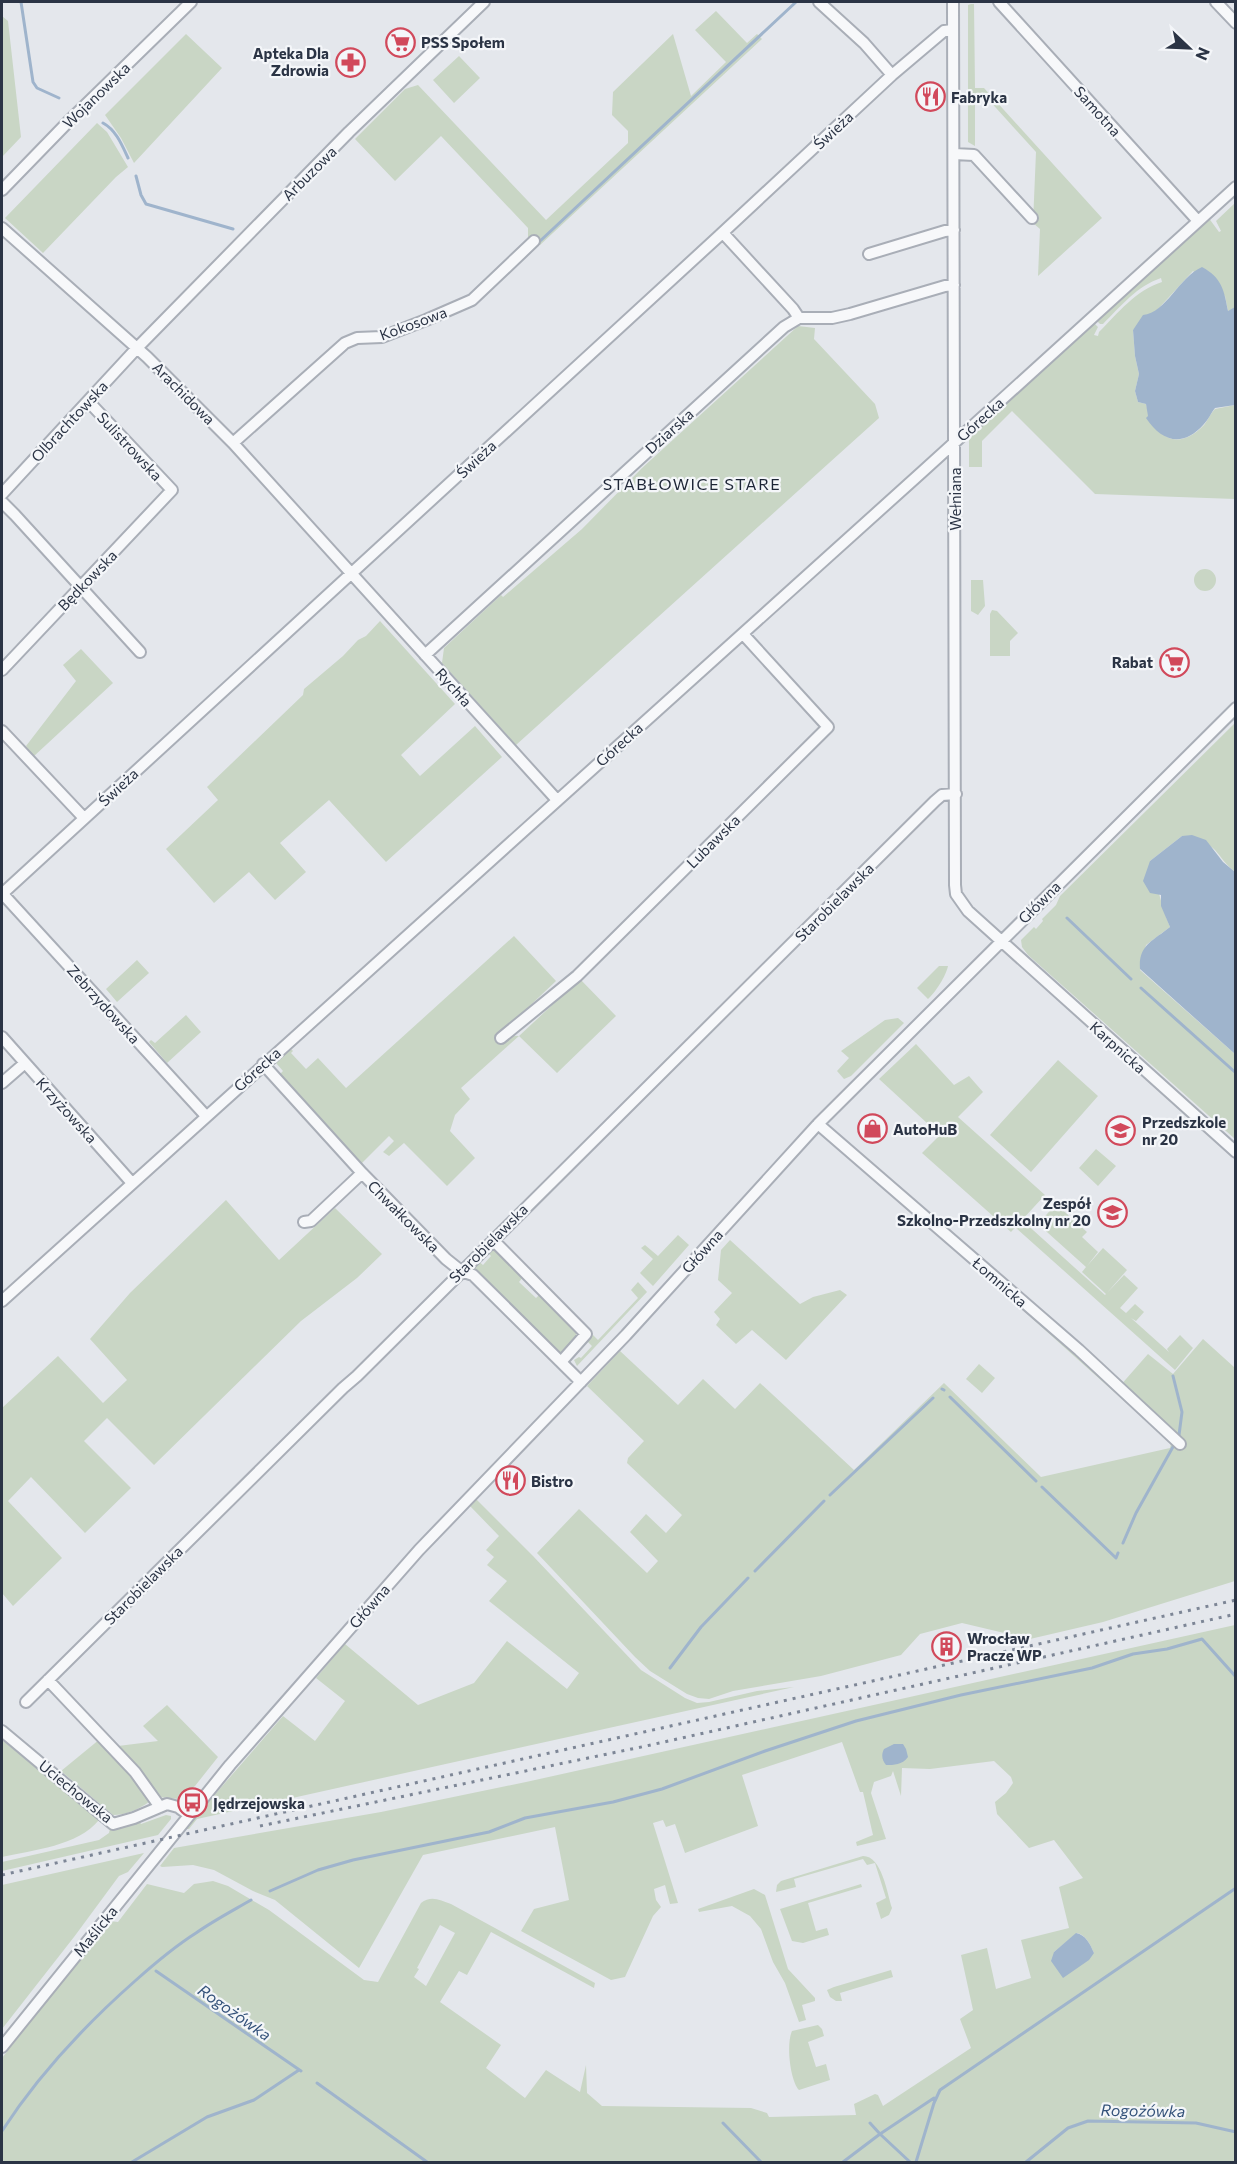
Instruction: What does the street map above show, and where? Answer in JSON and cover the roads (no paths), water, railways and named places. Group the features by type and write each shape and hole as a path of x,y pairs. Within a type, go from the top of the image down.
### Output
{"street":[{"name":"Wojanowska","path":"2,190 191,2"},
{"name":"Arbuzowa","path":"137,348 350,132 484,2"},
{"path":"819,2 864,43 892,75"},
{"name":"Wełniana","path":"953,2 955,885 956,894 965,909 1002,941"},
{"name":"Samotna","path":"999,2 1198,220"},
{"path":"1216,2 1236,23"},
{"name":"Świeża","path":"2,893 723,233 892,75 944,31 953,30"},
{"path":"954,154 974,154 1032,218"},
{"name":"Górecka","path":"2,1301 1236,187"},
{"name":"Arachidowa","path":"2,228 137,348 233,443 352,573"},
{"path":"868,254 954,230"},
{"path":"723,233 794,309 799,318 832,318 954,285"},
{"name":"Kokosowa","path":"233,443 345,343 357,338 382,337 464,304 485,288 534,241"},
{"name":"Dziarska","path":"425,655 741,365 784,327 799,318"},
{"name":"Olbrachtowska","path":"2,494 137,348"},
{"name":"Sulistrowska","path":"88,401 172,490"},
{"name":"Będkowska","path":"2,670 172,490"},
{"path":"2,502 140,652"},
{"name":"Rychła","path":"352,573 557,800"},
{"name":"Lubawska","path":"501,1038 577,976 828,727 743,634"},
{"name":"Główna","path":"189,1815 230,1765 419,1550 581,1382 818,1124 1236,708"},
{"path":"2,731 84,818"},
{"name":"Starobielawska","path":"26,1702 935,801 942,795 956,794"},
{"name":"Zebrzydowska","path":"2,893 206,1116"},
{"name":"Karpnicka","path":"1002,941 1236,1152"},
{"name":"Krzyżowska","path":"2,1037 132,1183"},
{"path":"2,1083 25,1063"},
{"name":"Chwałkowska","path":"263,1064 362,1173 446,1259 461,1271 473,1275 581,1382"},
{"name":"Łomnicka","path":"818,1124 1079,1350 1180,1444"},
{"path":"304,1222 311,1221 362,1173"},
{"path":"493,1240 586,1334 561,1362"},
{"path":"48,1680 135,1772 159,1807 167,1804 173,1805 189,1815"},
{"name":"Uciechowska","path":"2,1731 113,1824 159,1807"},
{"name":"Maślicka","path":"2,2048 189,1815"}],"water":[{"path":"1202,267 1209,271 1221,285 1228,311 1235,307 1235,405 1215,408 1196,432 1188,437 1173,439 1166,437 1152,426 1146,418 1148,416 1146,404 1138,402 1135,391 1139,374 1133,330 1143,315 1159,308 1186,278"},
{"path":"1192,835 1206,840 1223,862 1235,872 1235,1054 1140,969 1141,954 1144,949 1170,927 1161,906 1161,895 1150,893 1143,881 1150,861 1182,836"},
{"path":"894,1744 903,1744 908,1757 901,1763 886,1765 882,1757 883,1751"},
{"path":"1076,1933 1085,1938 1094,1953 1089,1960 1063,1978 1051,1961 1054,1952"}],"waterway":[{"path":"21,2 33,82 37,88 59,98"},
{"path":"539,242 796,2"},
{"path":"103,123 115,134 128,158"},
{"path":"136,176 146,204 233,229"},
{"path":"1067,918 1131,979"},
{"path":"1141,988 1236,1073"},
{"path":"1173,1376 1182,1412 1179,1435"},
{"path":"950,1397 1036,1481"},
{"path":"830,1495 933,1398"},
{"path":"1123,1543 1136,1513 1174,1445"},
{"path":"1042,1487 1116,1558 1118,1553"},
{"path":"755,1571 824,1501"},
{"path":"670,1668 701,1627 748,1578"},
{"path":"270,1891 318,1870 353,1860 489,1832 525,1818 613,1802 662,1789 856,1721 961,1695 1092,1668 1133,1654 1167,1649 1202,1639 1236,1677"},
{"path":"916,2162 940,2090 1236,1888"},
{"path":"2,2131 47,2070 116,1998 180,1944 251,1900"},
{"name":"Rogożówka","path":"156,1971 301,2071"},
{"path":"132,2162 207,2117 254,2100 299,2070"},
{"name":"Rogożówka","path":"317,2083 427,2162"},
{"path":"910,2162 880,2134 934,2098"},
{"name":"Rogożówka","path":"1026,2162 1068,2128 1088,2121 1196,2123 1236,2132"},
{"path":"723,2123 761,2162"},
{"path":"843,2162 880,2134 870,2123"}],"railway":[{"path":"2,1875 1236,1600"},
{"path":"260,1826 646,1746 1236,1614"}],"place":[{"name":"PSS Społem","path":"400,42"},
{"name":"Apteka Dla Zdrowia","path":"350,62"},
{"name":"Fabryka","path":"930,97"},
{"name":"Rabat","path":"1174,662"},
{"name":"AutoHuB","path":"872,1129"},
{"name":"Przedszkole nr 20","path":"1121,1131"},
{"name":"Zespół Szkolno-Przedszkolny nr 20","path":"1112,1212"},
{"name":"Bistro","path":"510,1481"},
{"name":"Wrocław Pracze WP","path":"946,1647"},
{"name":"Jędrzejowska","path":"192,1803"}],"district":[{"name":"STABŁOWICE STARE","path":"692,483"}]}
